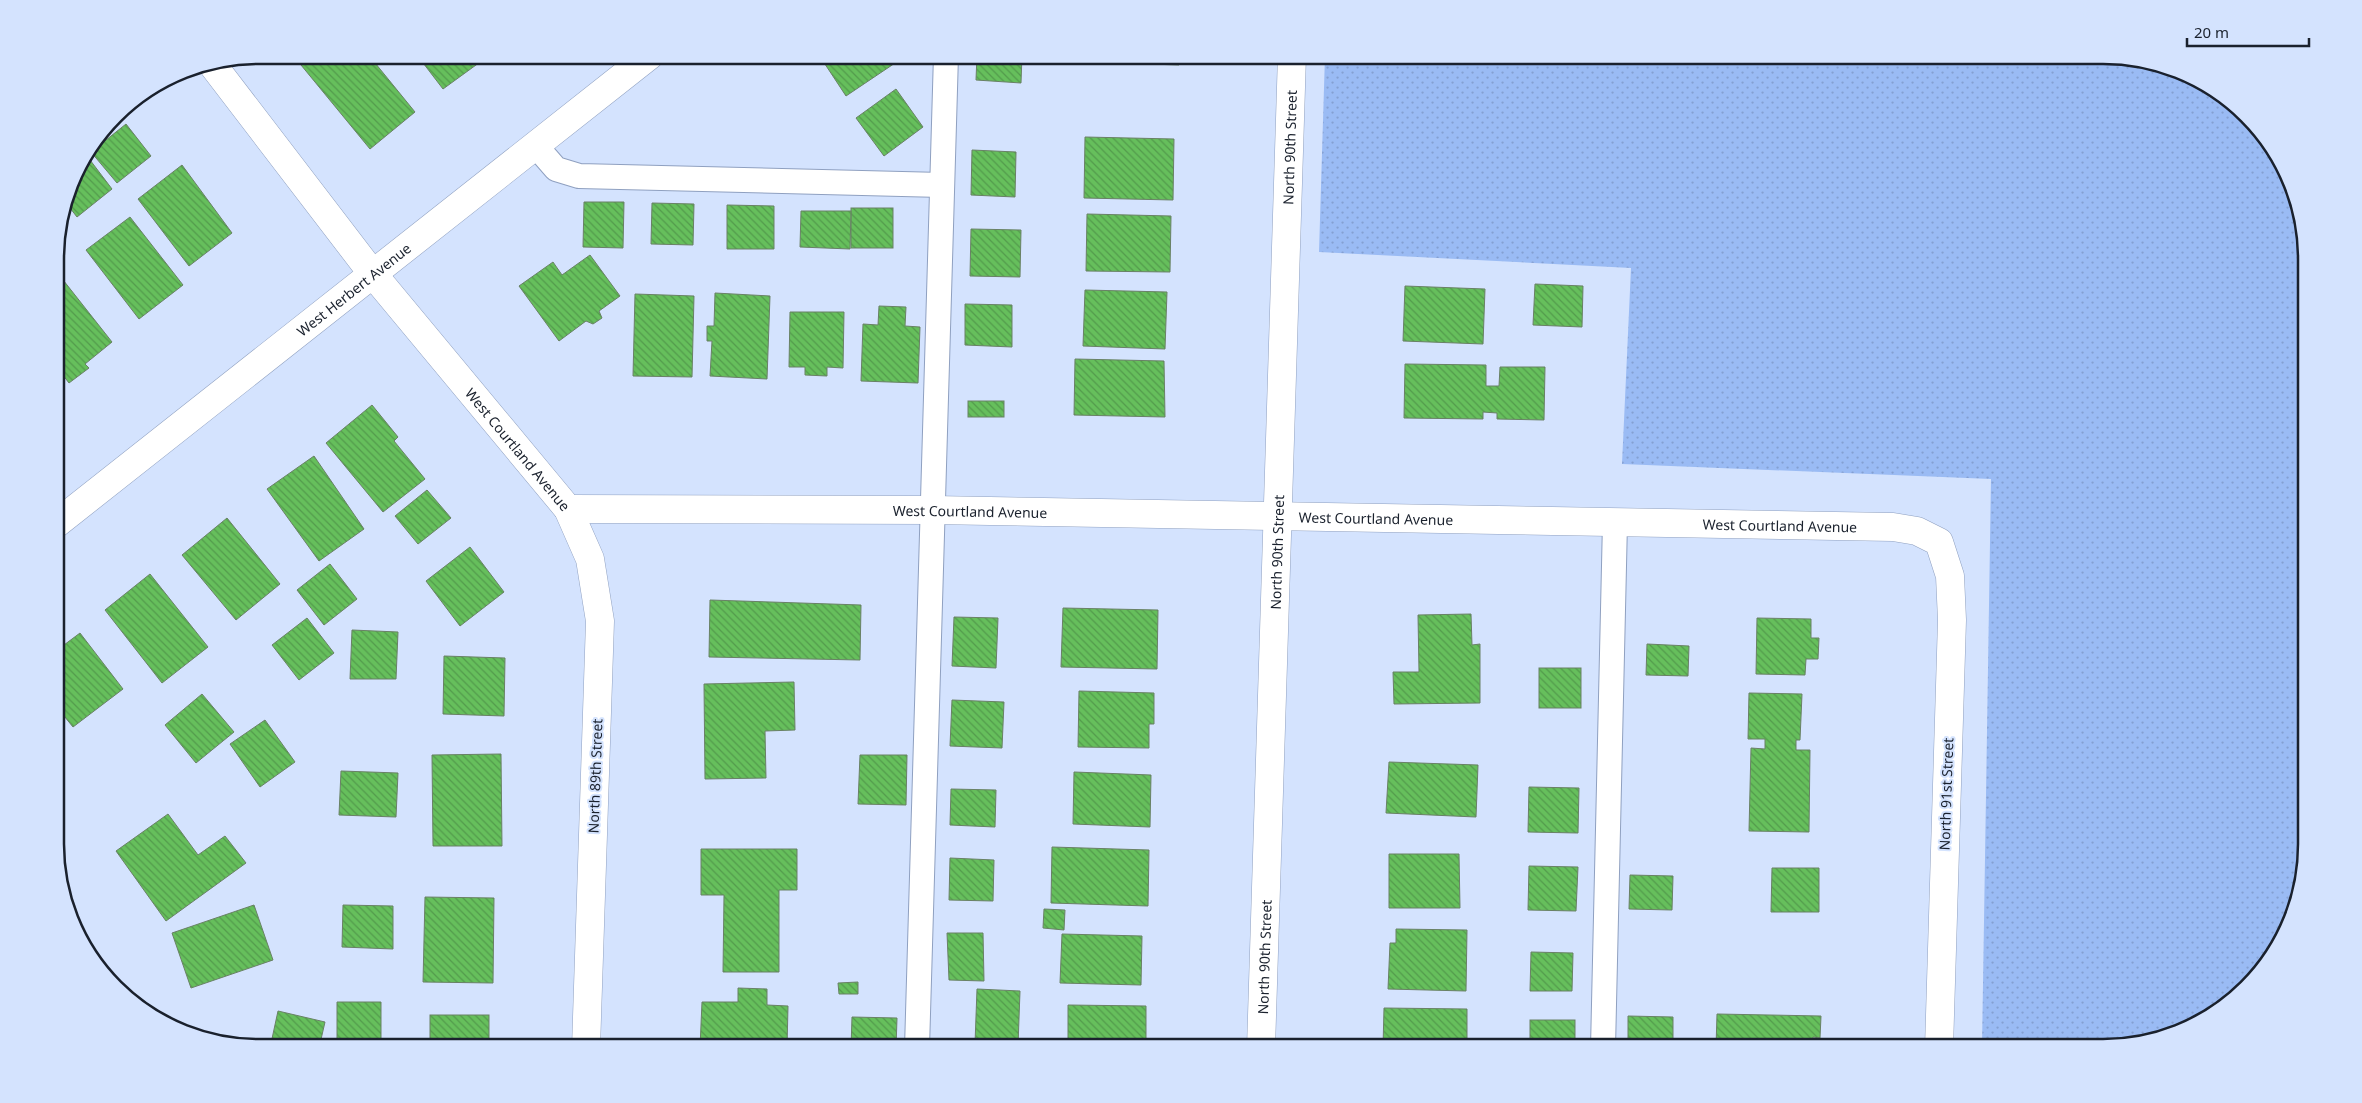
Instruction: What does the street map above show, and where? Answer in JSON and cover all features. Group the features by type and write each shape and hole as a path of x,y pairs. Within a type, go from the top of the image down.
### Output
{"street":[{"name":"West Herbert Avenue","path":"64,518 639,64"},
{"name":"North 90th Street","path":"1261,1039 1292,64"},
{"name":"West Courtland Avenue","path":"215,68 372,273 568,509 932,510 1893,527 1917,531 1939,542"},
{"name":"North 89th Street","path":"568,509 590,559 600,621 586,1039"},
{"name":"North 91st Street","path":"1938,1039 1952,620 1950,576 1939,542"}],"lane":[{"path":"917,1039 946,64"},
{"path":"536,146 556,168 579,176 942,185"},
{"path":"1603,1039 1615,522"}],"shaded area":[{"path":"1325,64 2116,64 2141,67 2166,74 2201,90 2222,104 2250,130 2272,161 2292,208 2298,246 2298,857 2295,882 2288,907 2272,942 2258,963 2232,991 2212,1006 2189,1019 2154,1033 2116,1039 1982,1039 1991,479 1622,464 1631,268 1319,252"}],"building":[{"path":"376,64 415,112 370,149 301,65"},
{"path":"424,64 477,64 443,89"},
{"path":"825,64 894,64 846,96"},
{"path":"977,64 1022,64 1021,83 976,80"},
{"path":"896,89 923,127 884,156 856,118"},
{"path":"126,124 151,156 117,183 94,155 101,144"},
{"path":"1085,137 1174,139 1173,200 1084,198"},
{"path":"972,150 1016,152 1015,197 971,195"},
{"path":"90,160 112,189 77,217 70,208"},
{"path":"182,165 232,233 189,266 138,199"},
{"path":"584,202 624,202 623,248 583,247"},
{"path":"652,203 694,204 693,245 651,244"},
{"path":"727,205 774,206 774,249 727,249"},
{"path":"851,208 893,208 893,248 851,248"},
{"path":"801,211 851,211 850,249 800,247"},
{"path":"1087,214 1171,216 1170,272 1086,271"},
{"path":"130,217 183,285 139,319 86,250"},
{"path":"971,229 1021,230 1020,277 970,276"},
{"path":"590,255 620,296 599,311 602,318 593,324 586,321 559,341 519,286 553,262 562,275"},
{"path":"64,281 112,342 85,364 89,368 69,383 64,376"},
{"path":"1535,284 1583,286 1582,327 1533,325"},
{"path":"1405,286 1485,289 1483,344 1403,341"},
{"path":"1085,290 1167,292 1165,349 1083,346"},
{"path":"715,293 770,296 767,379 710,376 712,341 707,341 707,326 714,326"},
{"path":"635,294 694,296 692,377 633,376"},
{"path":"965,304 1012,305 1012,347 965,345"},
{"path":"879,306 906,307 905,326 920,327 918,383 861,381 863,324 878,325"},
{"path":"790,312 844,312 843,368 827,367 827,376 805,375 805,367 789,367"},
{"path":"1075,359 1164,361 1165,417 1074,415"},
{"path":"1405,364 1486,365 1486,386 1499,386 1500,367 1545,367 1544,420 1497,419 1497,413 1483,412 1483,419 1404,418"},
{"path":"968,401 1004,401 1004,417 968,417"},
{"path":"372,405 398,437 394,441 425,479 383,512 326,443"},
{"path":"314,456 364,529 319,561 267,489"},
{"path":"427,490 451,518 418,544 395,516"},
{"path":"227,518 280,584 236,620 182,555"},
{"path":"470,547 504,592 460,626 426,581"},
{"path":"330,564 357,599 324,625 297,590"},
{"path":"150,574 208,647 162,683 105,610"},
{"path":"710,600 861,605 860,660 709,657"},
{"path":"1063,608 1158,610 1157,669 1061,667"},
{"path":"1471,614 1472,645 1480,644 1480,703 1394,704 1393,672 1419,672 1418,615"},
{"path":"954,617 998,618 996,668 952,666"},
{"path":"307,618 334,653 299,680 272,645"},
{"path":"1757,618 1811,619 1811,638 1819,638 1818,659 1806,659 1805,675 1756,674"},
{"path":"352,630 398,632 396,679 350,679"},
{"path":"80,633 123,689 73,727 64,716 64,645"},
{"path":"1647,644 1689,646 1688,676 1646,675"},
{"path":"444,656 505,658 504,716 443,714"},
{"path":"1539,668 1581,668 1581,708 1539,708"},
{"path":"794,682 795,730 765,731 766,778 705,779 704,684"},
{"path":"1079,691 1154,693 1154,724 1149,724 1149,748 1078,747"},
{"path":"1749,693 1802,694 1800,740 1796,740 1796,750 1810,750 1809,832 1749,831 1751,748 1765,749 1765,739 1748,739"},
{"path":"202,694 234,732 196,763 165,725"},
{"path":"952,700 1004,702 1002,748 950,746"},
{"path":"265,720 295,762 260,787 230,744"},
{"path":"501,754 502,846 433,846 432,755"},
{"path":"860,755 907,755 906,805 858,804"},
{"path":"1389,762 1478,765 1476,817 1386,813"},
{"path":"341,771 398,773 396,817 339,815"},
{"path":"1074,772 1151,775 1150,827 1073,824"},
{"path":"1529,787 1579,788 1578,833 1528,832"},
{"path":"951,789 996,790 995,827 950,825"},
{"path":"168,814 198,855 225,836 246,863 166,921 116,851"},
{"path":"1052,847 1149,850 1148,906 1051,903"},
{"path":"701,849 797,849 797,890 779,890 779,972 723,972 724,895 701,895"},
{"path":"1389,854 1459,854 1460,908 1389,908"},
{"path":"950,858 994,860 993,901 949,900"},
{"path":"1529,866 1578,867 1576,911 1528,910"},
{"path":"1772,868 1819,868 1819,912 1771,912"},
{"path":"1630,875 1673,876 1672,910 1629,909"},
{"path":"425,897 494,898 493,983 423,982"},
{"path":"254,905 273,960 191,988 172,933"},
{"path":"343,905 393,906 393,949 342,947"},
{"path":"1044,909 1065,910 1064,930 1043,928"},
{"path":"1396,929 1467,930 1466,991 1388,989 1390,943 1396,943"},
{"path":"947,933 983,933 984,981 949,980"},
{"path":"1062,934 1142,936 1141,985 1060,983"},
{"path":"1531,952 1573,953 1572,991 1530,991"},
{"path":"858,982 858,994 839,994 838,983"},
{"path":"738,988 767,989 767,1005 788,1006 787,1039 700,1039 702,1002 738,1002"},
{"path":"977,989 1020,991 1018,1039 975,1039"},
{"path":"337,1002 381,1002 381,1039 337,1039"},
{"path":"1068,1005 1146,1006 1146,1039 1068,1039"},
{"path":"1384,1008 1467,1009 1467,1039 1383,1039"},
{"path":"278,1011 325,1022 321,1039 272,1039"},
{"path":"1717,1014 1821,1016 1820,1038 1716,1039"},
{"path":"430,1015 489,1015 489,1039 430,1039"},
{"path":"1628,1016 1673,1017 1673,1039 1628,1039"},
{"path":"852,1017 897,1018 896,1039 851,1039"},
{"path":"1530,1020 1575,1020 1575,1039 1530,1039"}]}
